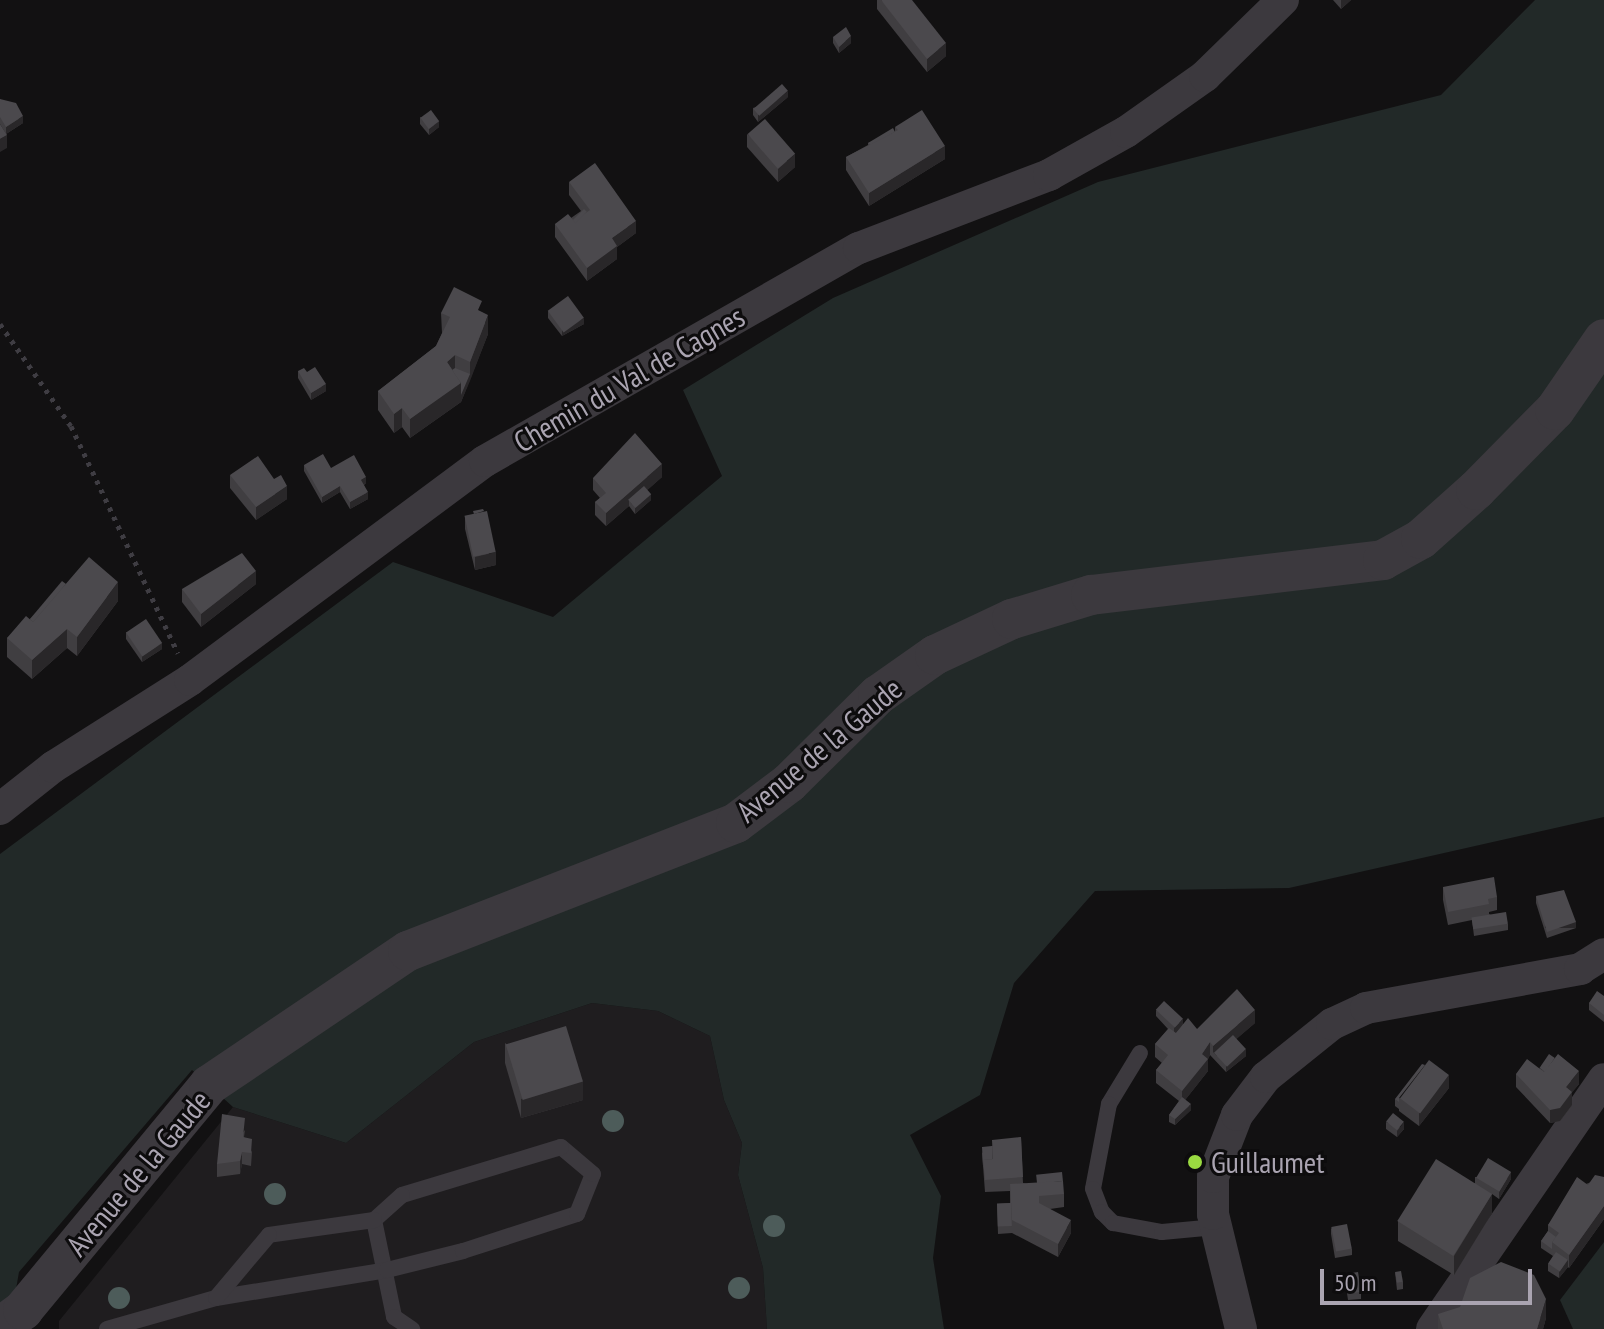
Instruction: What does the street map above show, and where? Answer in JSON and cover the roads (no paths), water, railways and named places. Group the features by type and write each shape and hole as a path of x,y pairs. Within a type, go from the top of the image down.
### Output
{"street":[{"name":"Chemin du Val de Cagnes","path":"0,809 53,767 190,680 485,461 859,248 1049,175 1126,132 1205,76 1283,0"},
{"name":"Avenue de la Gaude","path":"3,1328 33,1298 209,1085 408,951 736,823 789,783 878,695 935,655 1012,619 1091,595 1383,560 1421,539 1476,490 1555,410 1604,339"},
{"path":"1241,1329 1216,1227 1213,1177 1237,1115 1266,1077 1321,1032 1379,1004 1580,969 1604,954"},
{"path":"1432,1329 1604,1079"}],"lane":[{"path":"1140,1053 1109,1104 1093,1189 1102,1212 1113,1223 1162,1232 1216,1227"},
{"path":"107,1329 216,1298 387,1270 577,1214 593,1174 561,1147 402,1195 374,1220 269,1235 216,1298"},
{"path":"374,1220 387,1270 394,1317 412,1329"}],"place":[{"name":"Guillaumet","path":"1195,1162"}]}
